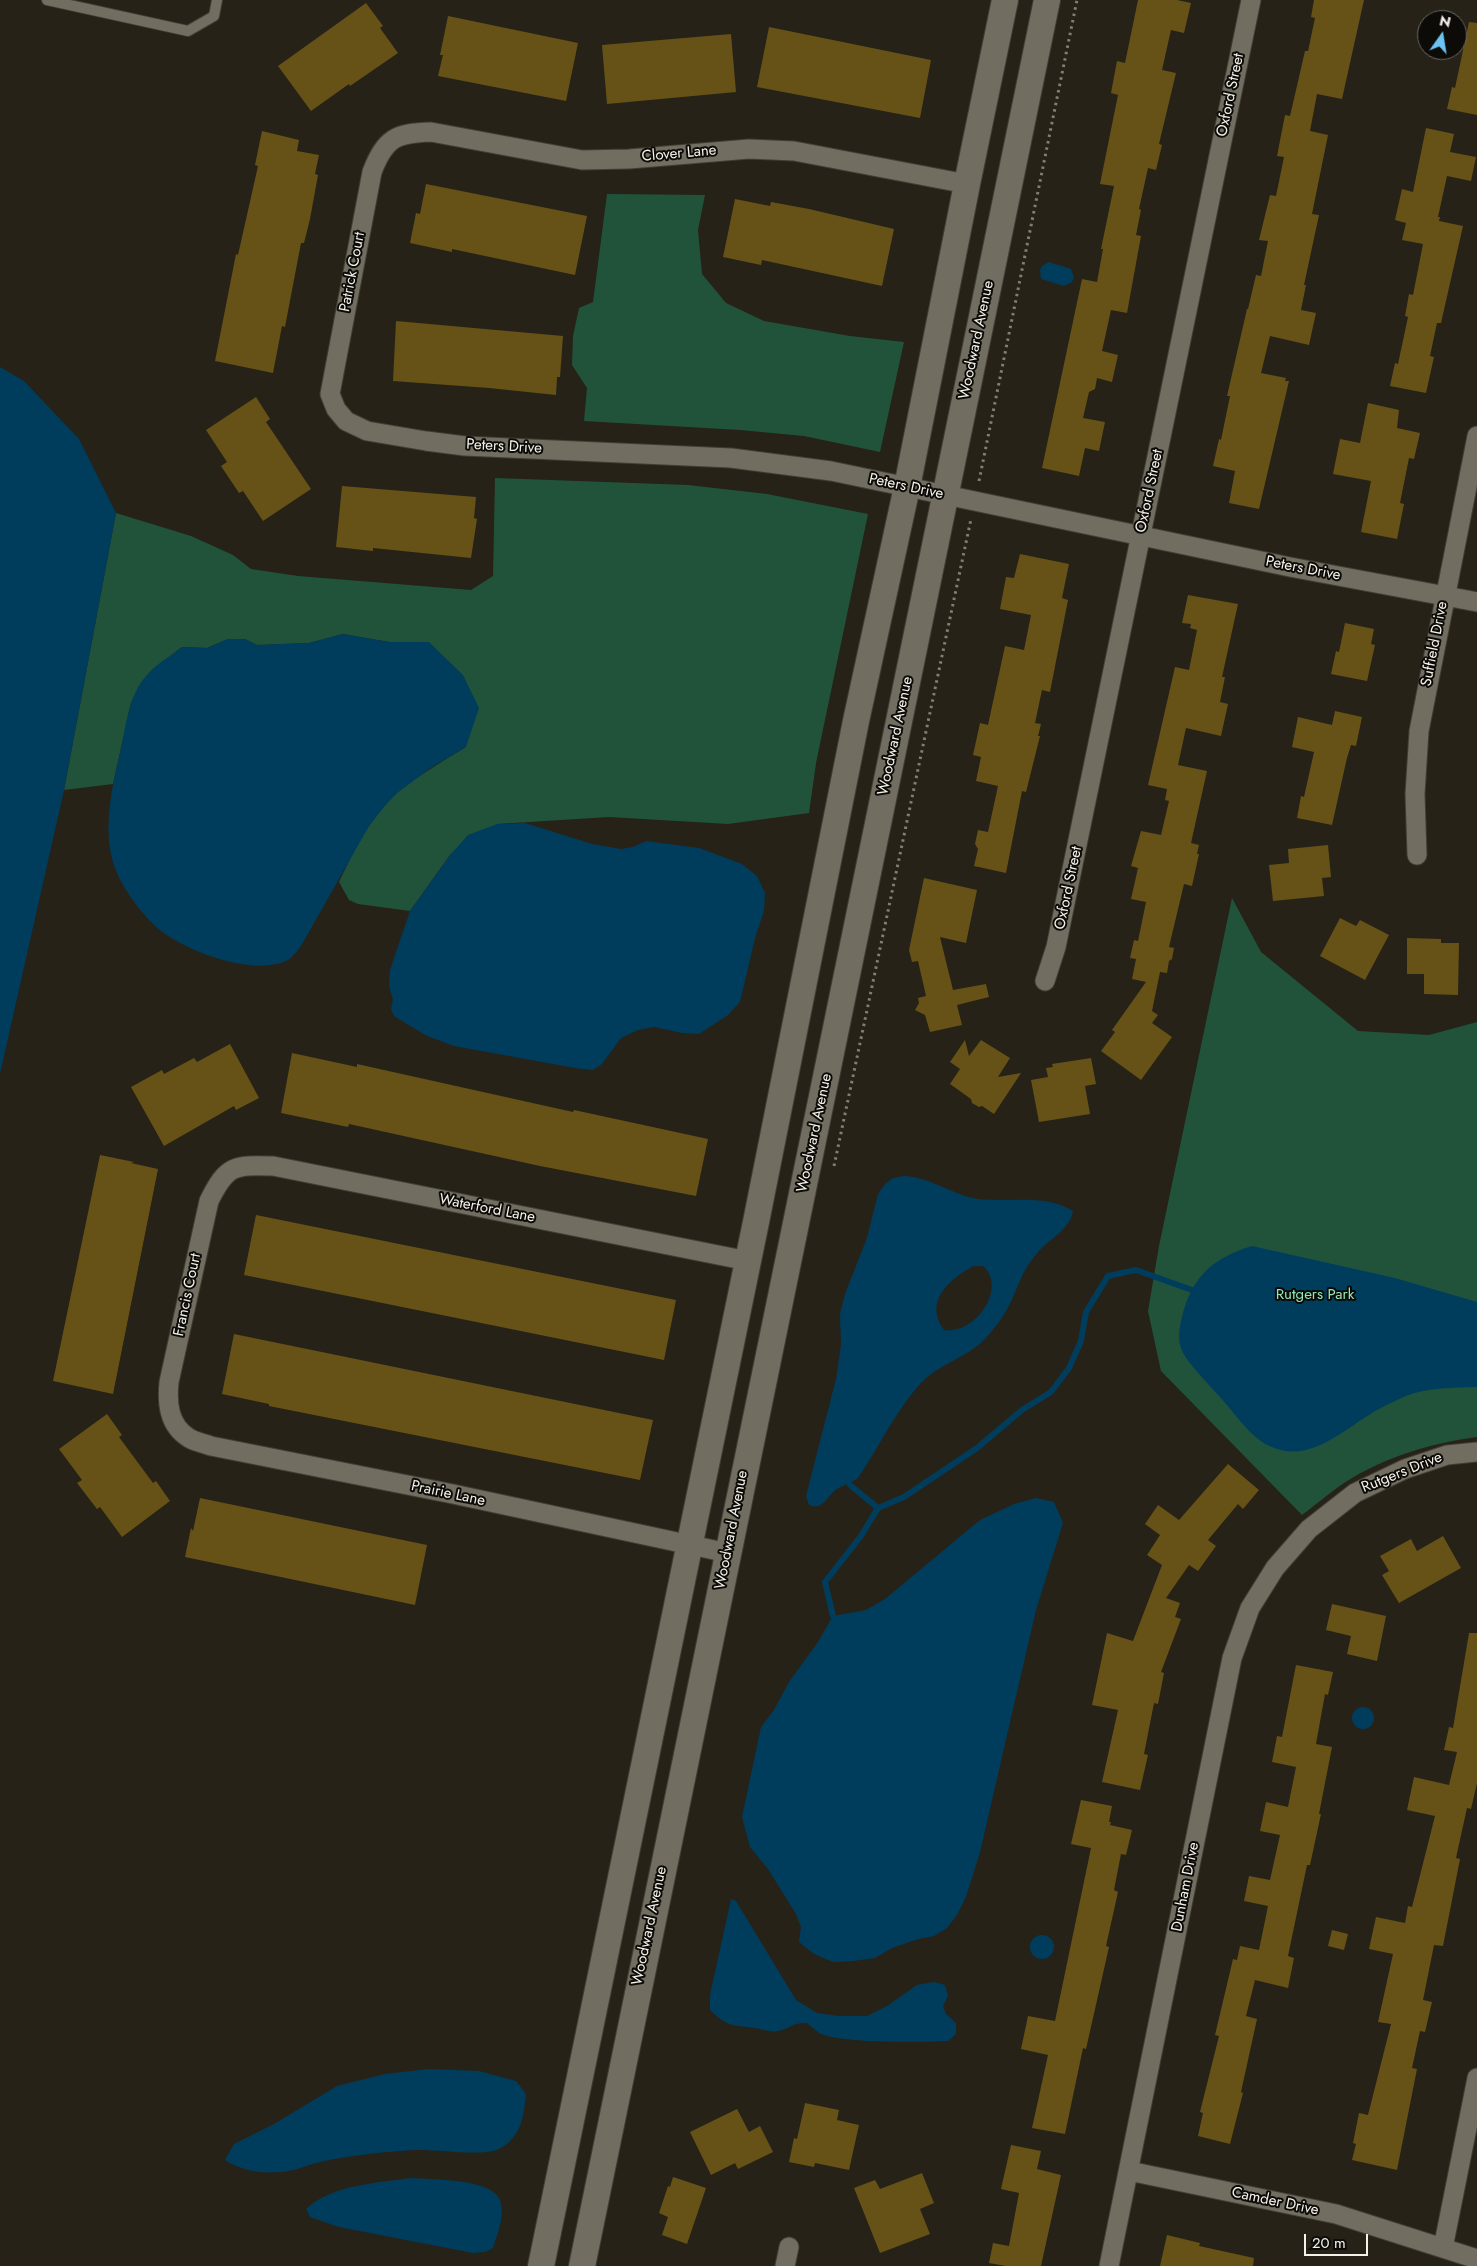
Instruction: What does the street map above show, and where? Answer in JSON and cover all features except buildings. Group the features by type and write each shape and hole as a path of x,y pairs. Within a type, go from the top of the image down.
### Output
{"street":[{"path":"541,2266 748,1261 856,721 907,487 1005,0"},
{"name":"Woodward Avenue","path":"582,2266 946,496 1046,0"},
{"name":"Oxford Street","path":"1045,981 1058,938 1251,0"},
{"name":"Clover Lane","path":"392,140 410,132 431,132 582,160 629,159 749,148 794,151 967,184"},
{"name":"Patrick Court","path":"336,409 330,394 372,172 379,153 392,140"},
{"name":"Peters Drive","path":"336,409 346,421 367,431 465,446 731,458 831,471 1141,536 1477,602"},
{"name":"Suffield Drive","path":"1417,855 1415,794 1419,731 1444,596 1477,436"},
{"name":"Waterford Lane","path":"227,1172 241,1165 273,1166 748,1261"},
{"name":"Francis Court","path":"174,1423 167,1403 170,1382 209,1200 217,1184 227,1172"},
{"name":"Prairie Lane","path":"174,1423 188,1438 211,1446 453,1494 728,1553"},
{"name":"Rutgers Drive","path":"1309,1529 1355,1493 1406,1469 1447,1454 1477,1452"},
{"name":"Dunham Drive","path":"1109,2266 1232,1658 1250,1608 1275,1568 1309,1529"},
{"path":"1443,2248 1477,2078"},
{"name":"Camder Drive","path":"1129,2171 1336,2214 1477,2259"},
{"path":"785,2266 789,2247"}],"lane":[{"path":"47,0 188,31 214,16 217,0"}],"path":[{"path":"980,476 1077,0"}],"green space":[{"path":"607,194 705,195 698,230 702,274 726,303 764,321 850,336 904,342 880,452 804,436 740,430 584,421 587,388 572,365 573,336 579,308 593,302"},
{"path":"495,478 688,485 767,494 868,514 816,763 809,813 728,824 609,817 497,824 450,855 410,911 358,904 349,900 339,882 371,822 398,792 466,747 429,643 389,642 343,634 309,643 257,645 245,639 228,639 207,648 182,647 152,670 141,683 131,703 113,784 64,790 116,513 191,536 233,555 251,569 298,576 471,590 493,576"},
{"name":"Rutgers Park","path":"1232,898 1261,952 1358,1031 1429,1035 1477,1022 1477,1437 1413,1451 1382,1463 1346,1482 1302,1515 1161,1371 1148,1311 1159,1246"}],"water":[{"path":"1049,262 1071,269 1074,278 1072,282 1064,286 1041,279 1040,270 1042,266"},
{"path":"0,367 24,381 79,439 116,513 64,790 0,1074"},
{"path":"343,634 389,642 429,642 463,675 479,708 466,747 432,767 397,793 384,807 369,826 301,946 290,959 258,966 222,960 204,954 172,938 154,925 130,896 120,880 112,859 109,844 109,813 113,783 126,723 136,692 151,671 182,647 207,648 228,639 245,639 257,645 309,643"},
{"path":"525,823 592,844 621,849 633,847 646,841 699,848 742,864 757,876 765,893 764,911 755,938 740,1002 728,1015 699,1034 682,1033 654,1027 638,1030 621,1038 602,1064 593,1070 454,1046 425,1035 394,1016 391,1009 393,1000 389,986 390,970 410,911 450,855 468,835 497,824"},
{"path":"904,1176 923,1179 959,1194 978,1199 1039,1200 1062,1205 1073,1211 1063,1230 1040,1250 1030,1262 1007,1310 984,1340 969,1352 928,1376 921,1383 896,1417 858,1478 837,1489 822,1504 818,1506 809,1505 806,1496 836,1379 841,1345 840,1314 845,1294 867,1238 878,1194 885,1184 893,1178","holes":["974,1266 983,1266 990,1275 992,1286 990,1297 984,1308 977,1318 967,1325 956,1330 944,1330 938,1320 936,1310 942,1292 965,1271"]},
{"path":"1252,1246 1395,1278 1477,1302 1477,1387 1432,1389 1406,1396 1379,1409 1332,1439 1307,1450 1281,1450 1257,1438 1244,1426 1192,1365 1183,1353 1179,1340 1180,1326 1186,1303 1198,1280 1215,1263 1226,1256"},
{"path":"1036,1498 1054,1502 1063,1523 1036,1610 980,1852 966,1897 957,1915 947,1928 934,1936 918,1939 892,1948 875,1958 833,1962 814,1954 799,1942 801,1927 796,1914 768,1869 750,1847 742,1817 761,1727 774,1710 789,1682 818,1642 833,1616 866,1610 885,1599 980,1520 1014,1504"},
{"path":"1363,1707 1371,1710 1374,1718 1371,1726 1363,1729 1355,1726 1352,1718 1355,1710"},
{"path":"731,1899 736,1901 796,2000 817,2013 838,2016 867,2016 887,2006 917,1985 934,1982 945,1985 948,1996 943,2006 946,2014 956,2023 956,2034 948,2041 863,2041 830,2037 819,2033 807,2023 772,2032 721,2020 710,2010 710,1995"},
{"path":"1037,1935 1047,1935 1054,1942 1054,1952 1047,1959 1037,1959 1030,1952 1030,1942"},
{"path":"429,2069 479,2071 516,2081 526,2094 524,2110 517,2133 499,2149 491,2151 470,2153 415,2150 379,2153 315,2163 284,2172 251,2170 225,2160 234,2144 274,2124 337,2086 385,2074"},
{"path":"410,2178 472,2183 493,2191 499,2198 502,2210 501,2223 493,2248 485,2252 473,2253 339,2227 310,2217 306,2209 316,2201 341,2190 355,2186"}],"waterway":[{"path":"833,1616 825,1582 861,1536 878,1508 904,1497 977,1448 1022,1410 1051,1392 1069,1368 1081,1341 1086,1312 1108,1276 1136,1270 1192,1290"},
{"path":"850,1485 878,1508"}]}
